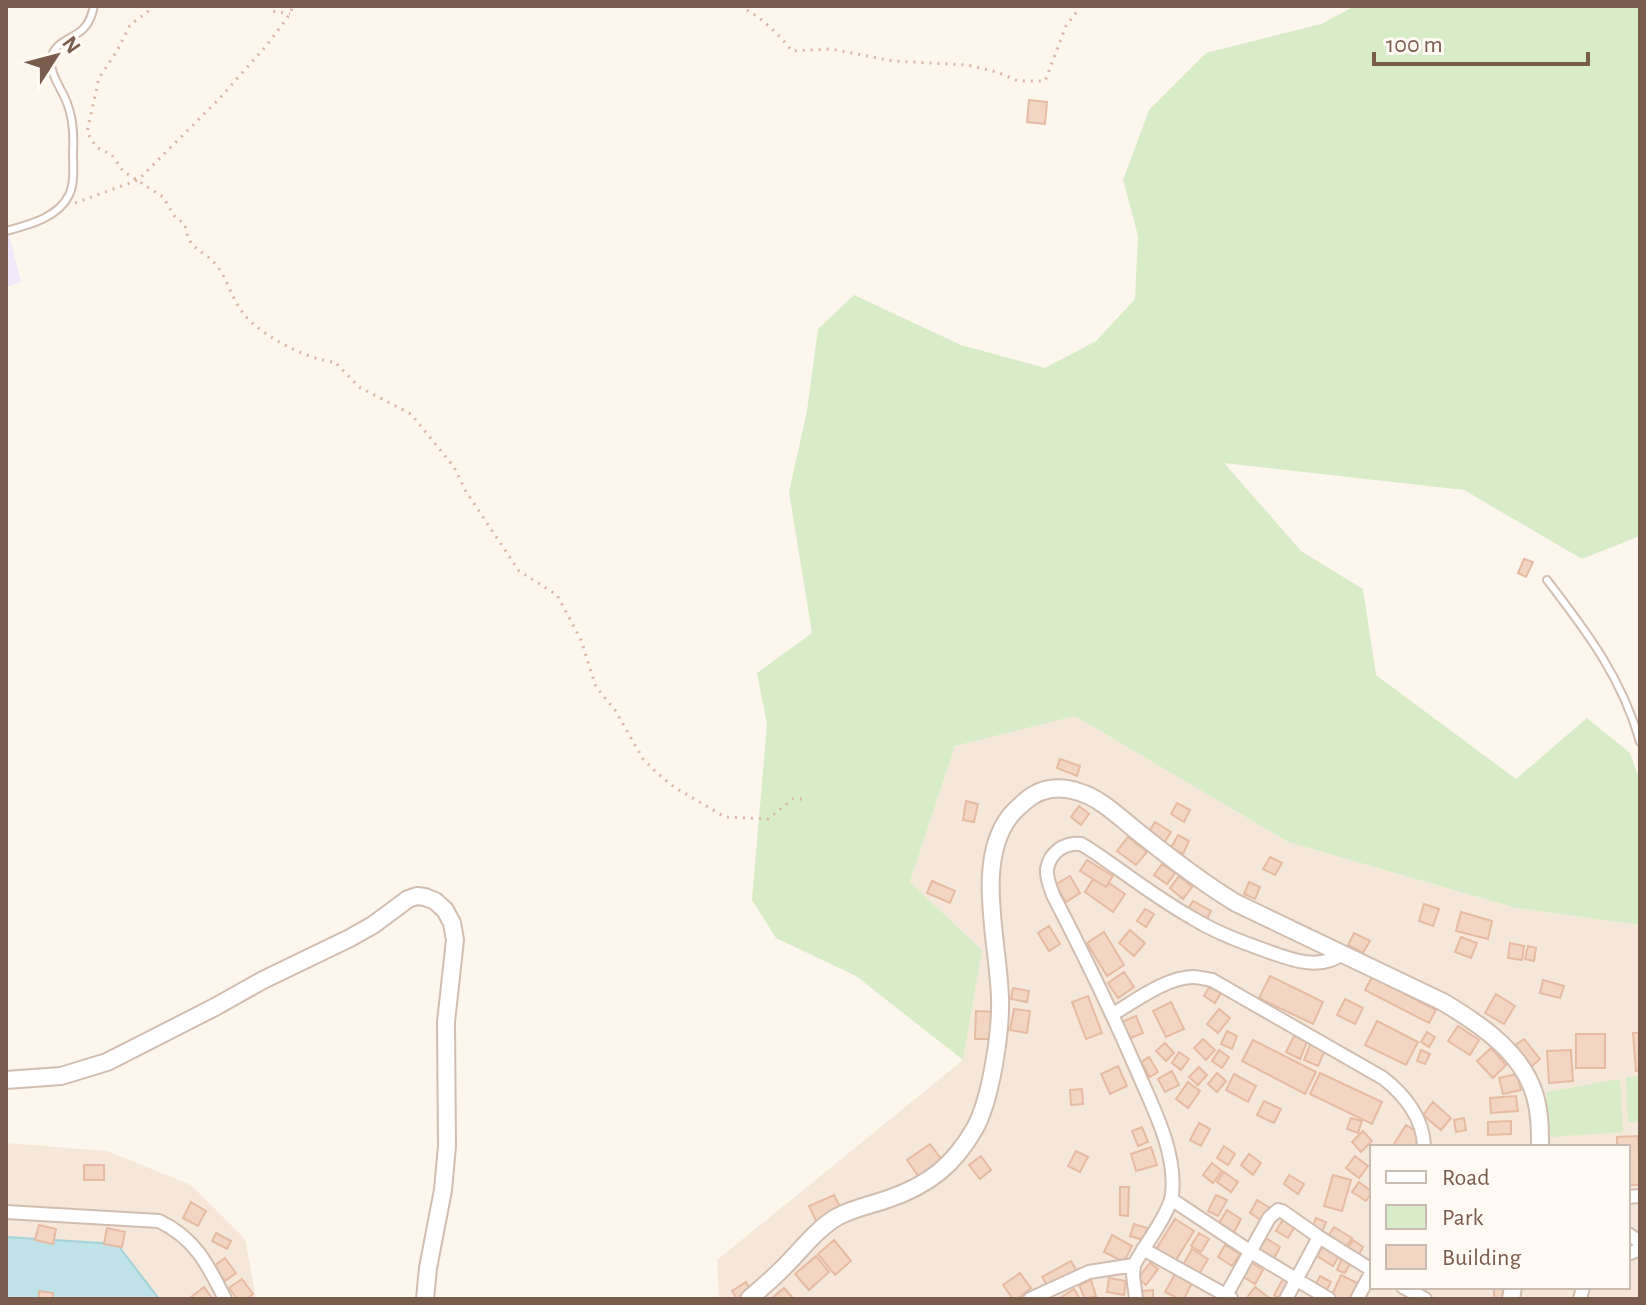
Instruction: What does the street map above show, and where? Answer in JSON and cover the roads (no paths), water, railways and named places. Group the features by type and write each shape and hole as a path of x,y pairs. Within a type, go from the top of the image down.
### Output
{"street":[{"path":"749,1299 821,1228 838,1217 909,1191 934,1176 952,1162 977,1125 990,1080 1000,1010 992,906 993,856 997,839 1010,816 1029,797 1047,788 1081,792 1103,804 1204,883 1249,909 1443,1002 1473,1020 1498,1041 1527,1076 1535,1094 1540,1145"},
{"path":"1136,1299 1134,1265 1171,1199 1166,1142 1113,1014 1053,895 1047,880 1051,859 1065,845 1081,844 1194,920 1237,940 1302,962 1328,962 1343,953"},
{"path":"6,1080 61,1076 107,1062 350,938 408,899 417,896 435,901 445,910 452,923 455,940 446,1022 447,1146 425,1299"},
{"path":"1113,1014 1168,983 1195,977 1212,980 1399,1090 1411,1107 1424,1145"},
{"path":"1171,1199 1329,1299"},
{"path":"1143,1249 1228,1298 1271,1215 1278,1210 1370,1270"},
{"path":"6,1212 159,1221 176,1228 201,1254 225,1299"},
{"path":"1286,1299 1319,1237"},
{"path":"1030,1299 1089,1272 1134,1265"},
{"path":"1357,1299 1370,1275"},
{"path":"1407,1289 1425,1299"}],"lane":[{"path":"6,231 43,219 60,208 70,194 74,132 68,105 55,79 52,56 65,40 85,27 94,6"},
{"path":"1547,580 1602,655 1627,703 1640,742"}],"water":[{"path":"6,1237 117,1244 159,1299 6,1299"}]}
